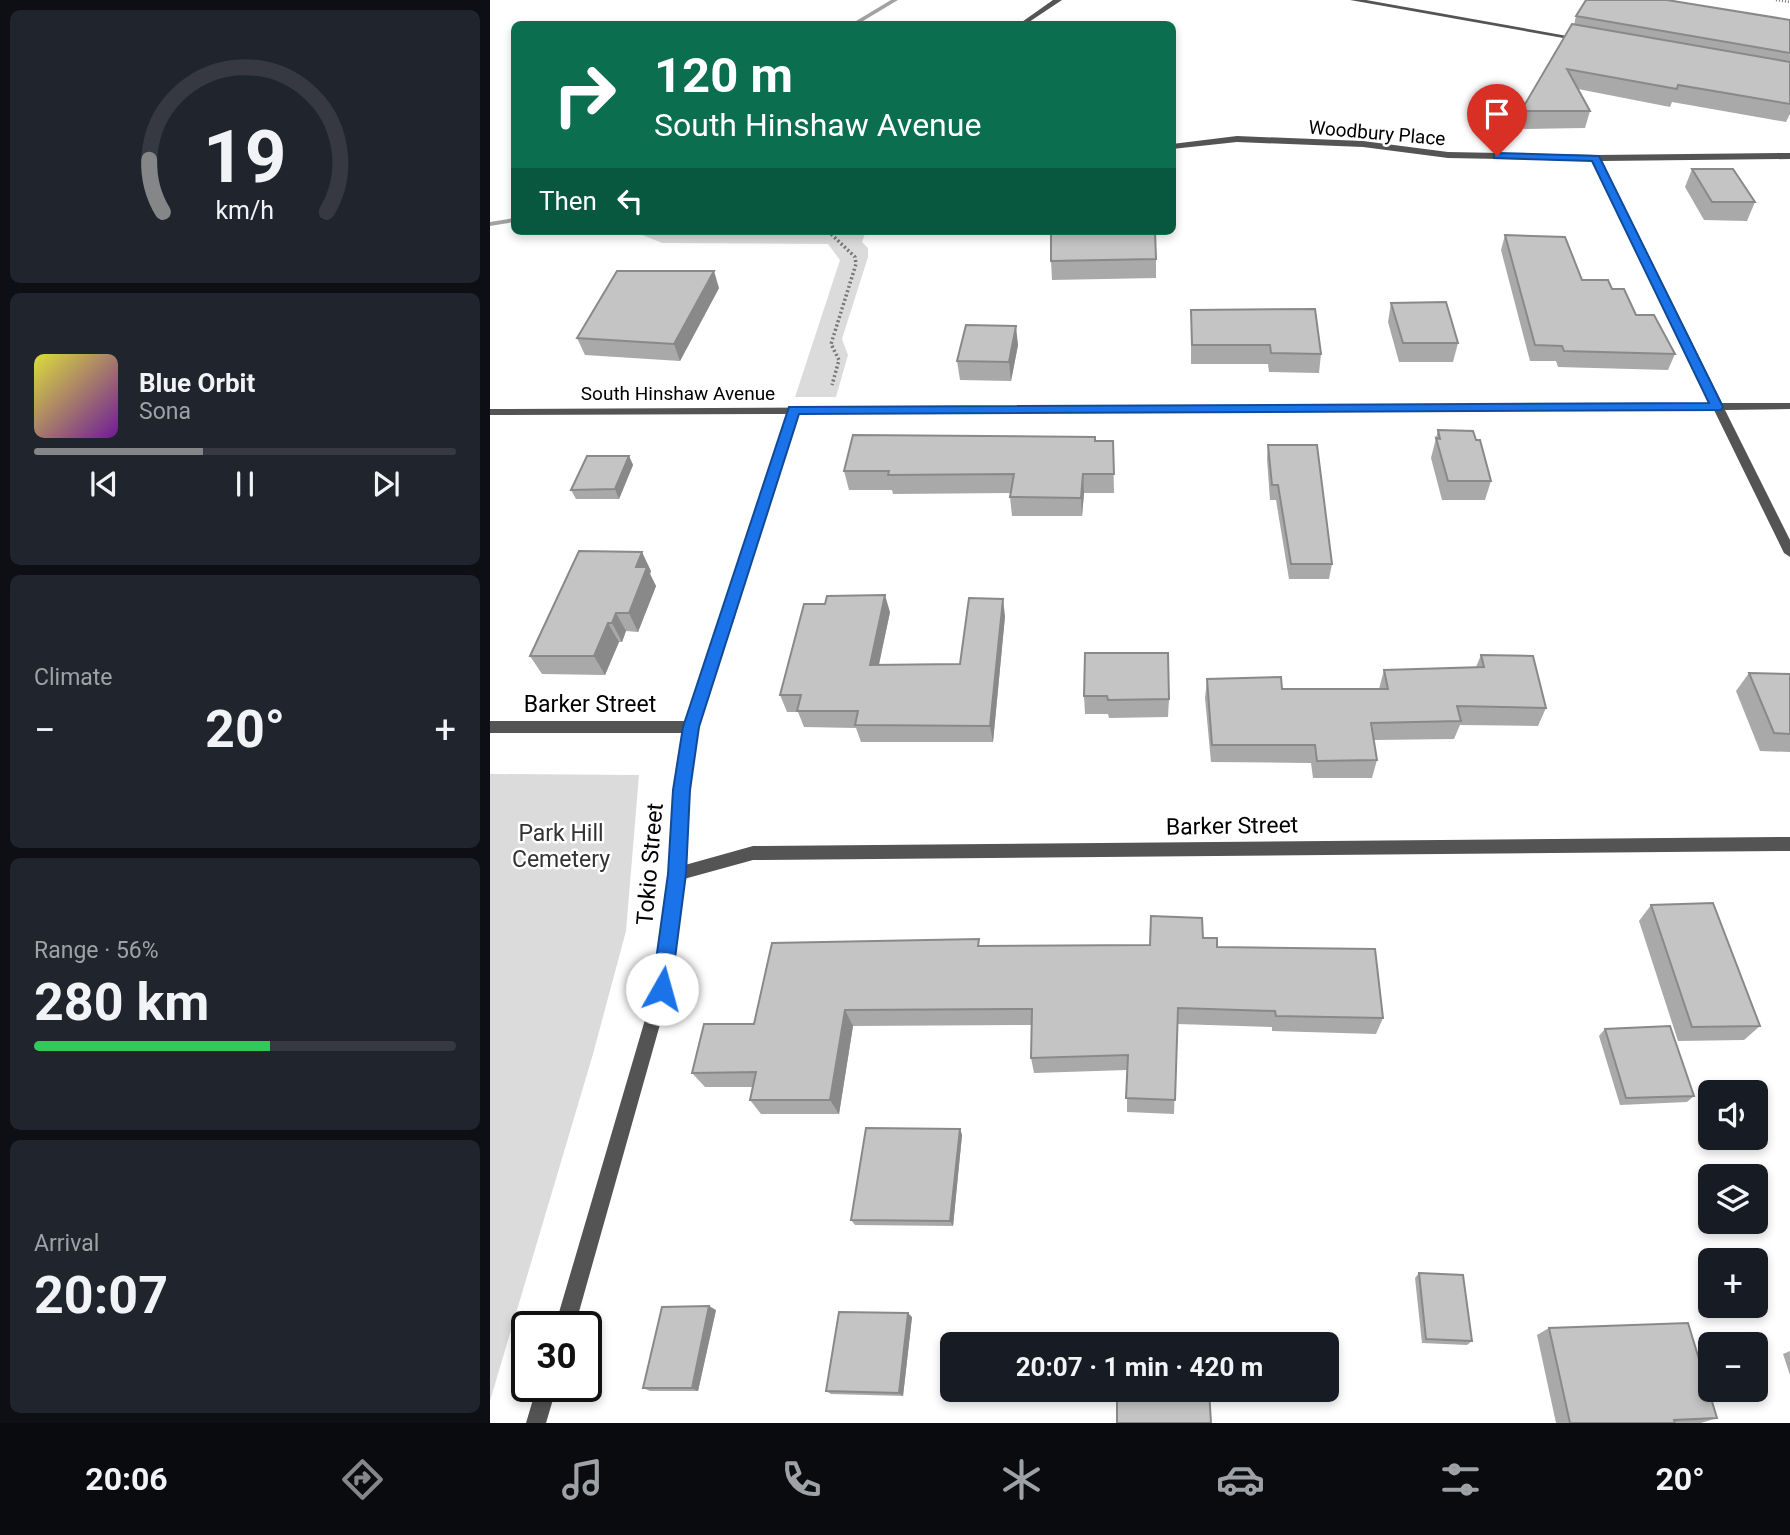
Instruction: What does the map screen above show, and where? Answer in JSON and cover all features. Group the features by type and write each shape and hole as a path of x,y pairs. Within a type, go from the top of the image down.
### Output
{"street":[{"path":"1026,21 1058,0"},
{"path":"1354,0 1586,40"},
{"name":"Woodbury Place","path":"1176,147 1237,139 1363,144 1448,155 1596,158 1790,156"},
{"path":"1596,158 1790,553"},
{"name":"South Hinshaw Avenue","path":"490,412 1790,406"},
{"name":"Tokio Street","path":"569,1311 662,989 677,874 681,790 691,727 794,410"},
{"name":"Barker Street","path":"490,727 691,727"},
{"name":"Barker Street","path":"677,874 753,853 1790,844"},
{"path":"536,1423 542,1402"}],"path":[{"path":"1776,0 1790,2"},
{"path":"825,410 839,360 831,344 856,264 855,257 831,235"}],"green space":[{"path":"643,235 865,235 862,242 868,248 868,257 842,339 848,355 836,397 795,397 840,260 828,244 662,243"},
{"name":"Park Hill Cemetery","path":"490,774 639,775 626,931 593,1054 517,1311 511,1311 511,1330 490,1401"}],"building":[{"path":"1586,0 1667,0 1790,20 1790,53 1576,16"},
{"path":"1572,24 1790,62 1790,104 1678,85 1677,89 1567,69 1590,111 1521,111"},
{"path":"1692,169 1733,169 1755,202 1712,202"},
{"path":"1051,235 1155,235 1156,259 1051,261"},
{"path":"1505,235 1565,237 1582,280 1608,280 1612,289 1624,289 1636,315 1654,315 1675,354 1564,351 1562,346 1535,345"},
{"path":"617,271 714,271 674,344 577,338"},
{"path":"1446,302 1458,343 1403,343 1391,303"},
{"path":"1315,309 1321,354 1271,353 1270,345 1192,345 1191,310"},
{"path":"966,325 1016,326 1009,362 957,361"},
{"path":"1438,430 1473,431 1476,440 1480,440 1491,481 1448,481 1436,438 1440,439"},
{"path":"853,435 1095,437 1095,441 1113,441 1114,474 1083,474 1081,498 1010,497 1014,474 888,475 889,471 844,471"},
{"path":"1268,445 1317,445 1332,564 1291,564 1278,485 1272,485"},
{"path":"587,456 629,456 615,489 571,490"},
{"path":"579,551 642,552 636,567 647,567 629,613 616,613 612,623 608,623 594,656 530,656"},
{"path":"885,595 870,665 960,664 969,598 1003,599 990,726 855,725 858,711 797,711 801,695 780,695 804,604 825,604 827,596"},
{"path":"1085,653 1168,653 1169,699 1108,700 1107,696 1084,696"},
{"path":"1481,655 1533,656 1546,708 1457,706 1461,721 1371,723 1377,760 1317,761 1315,745 1212,745 1207,679 1281,677 1282,689 1388,689 1384,670 1484,667"},
{"path":"1749,673 1790,674 1790,734 1774,733"},
{"path":"1713,903 1760,1026 1692,1027 1651,905"},
{"path":"1151,916 1202,918 1203,938 1217,938 1217,947 1375,949 1383,1018 1276,1016 1275,1011 1178,1008 1175,1100 1126,1098 1128,1055 1031,1058 1032,1009 845,1010 830,1100 750,1100 756,1072 692,1073 704,1024 754,1024 772,943 979,939 978,946 1150,945"},
{"path":"1670,1026 1694,1096 1626,1098 1605,1029"},
{"path":"866,1128 960,1129 950,1221 851,1220"},
{"path":"1419,1273 1463,1275 1472,1341 1426,1339"},
{"path":"709,1306 692,1388 643,1388 662,1307"},
{"path":"839,1312 908,1313 899,1393 826,1391"},
{"path":"1688,1323 1698,1356 1698,1402 1712,1402 1717,1418 1674,1420 1675,1423 1570,1423 1549,1328"},
{"path":"1117,1402 1210,1402 1211,1423 1117,1423"}],"waterway":[{"path":"859,21 895,0"},
{"path":"490,224 511,220"}],"route":[{"path":"662,989 677,874 681,790 691,727 794,410 1717,407 1596,158 1497,156"}]}
